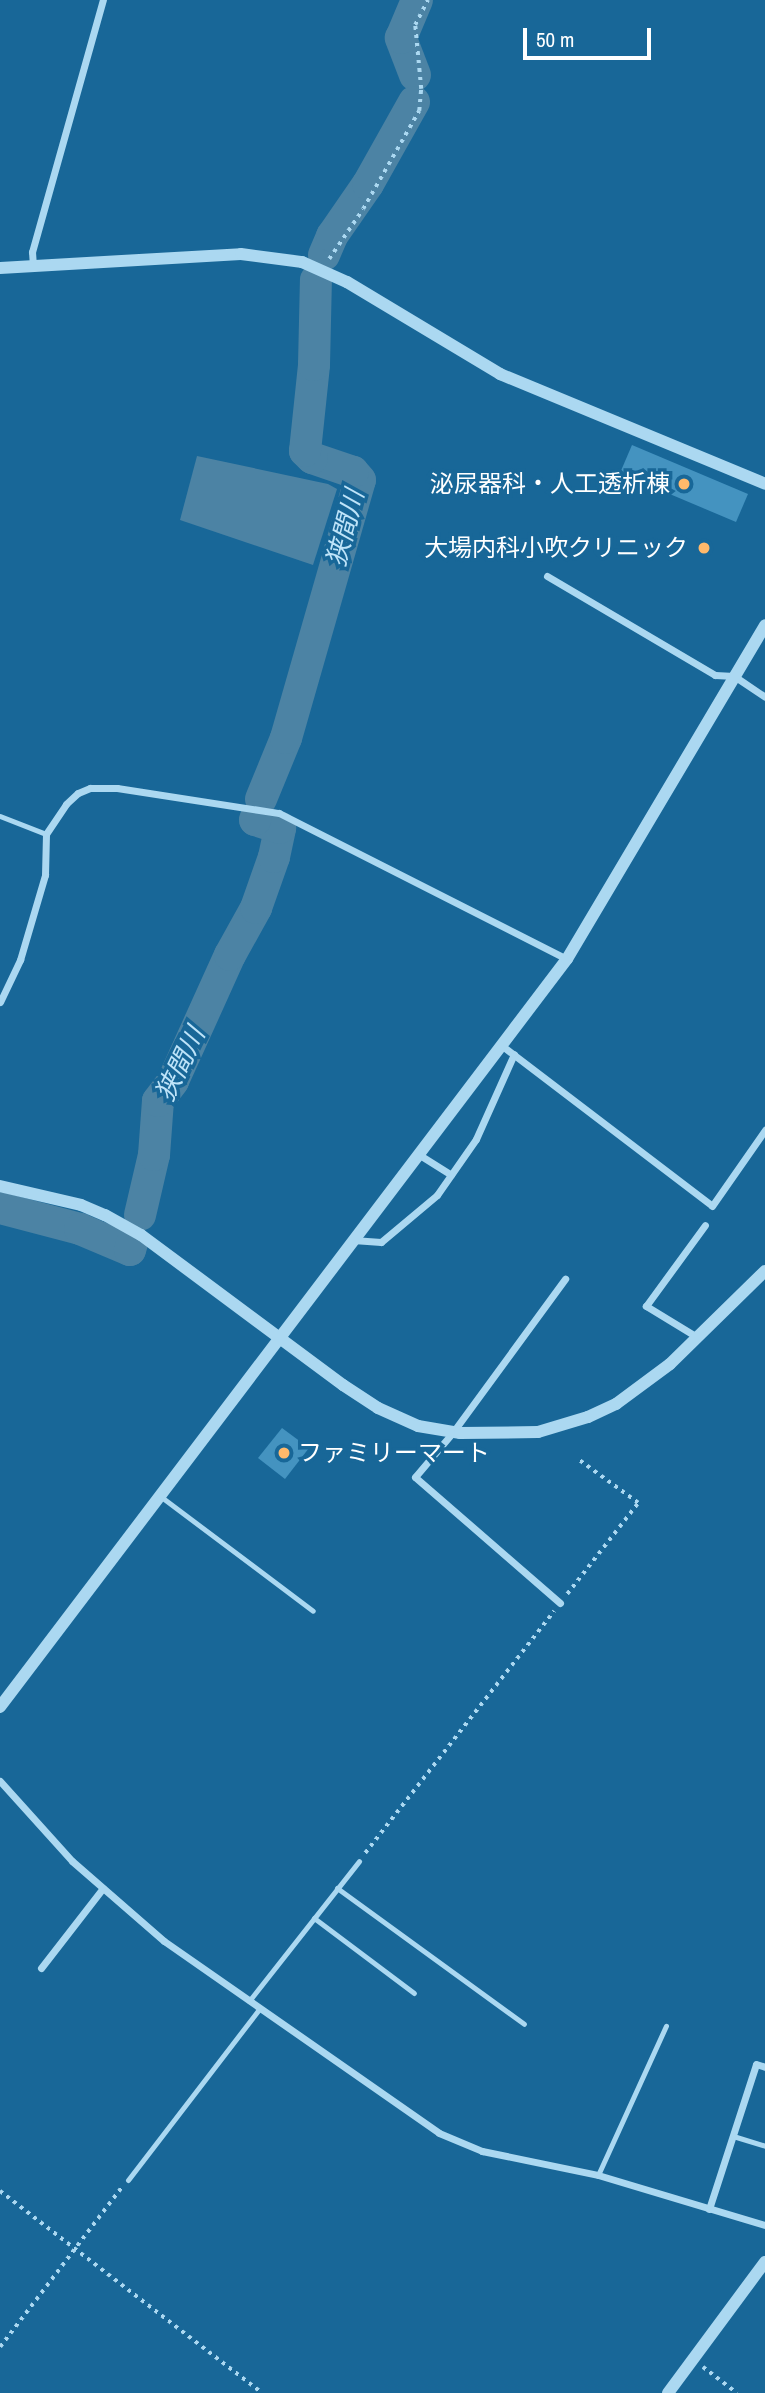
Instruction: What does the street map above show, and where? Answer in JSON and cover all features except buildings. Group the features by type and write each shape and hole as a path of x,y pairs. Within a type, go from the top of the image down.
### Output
{"street":[{"path":"33,266 32,252 103,0"},
{"path":"0,268 242,254 277,256 323,270 500,374 765,484"},
{"path":"547,576 715,675 734,676 765,697"},
{"path":"0,1707 567,959 765,625"},
{"path":"0,1002 20,960 45,875 46,834 66,804 78,793 90,788 117,788 279,813 567,959"},
{"path":"501,1045 712,1206 765,1130"},
{"path":"353,1240 381,1242 437,1195 476,1139 514,1054"},
{"path":"418,1153 451,1175"},
{"path":"0,1186 81,1205 141,1234 378,1408 418,1426 453,1432 538,1432 588,1417 640,1389 765,1271"},
{"path":"697,1337 646,1307 705,1225"},
{"path":"560,1603 415,1477 453,1432 565,1279"},
{"path":"0,1782 72,1861 164,1941 439,2133 482,2151 598,2175 765,2225"},
{"path":"41,1968 103,1888"},
{"path":"709,2208 756,2064 765,2067"},
{"path":"668,2393 765,2262"}],"lane":[{"path":"0,816 46,834"},
{"path":"160,1496 313,1611"},
{"path":"249,2001 359,1861"},
{"path":"337,1888 524,2024"},
{"path":"314,1918 414,1993"},
{"path":"128,2179 259,2009"},
{"path":"598,2175 666,2026"},
{"path":"733,2136 765,2146"}],"path":[{"path":"323,270 363,209 419,111 421,89 415,25 428,0"},
{"path":"359,1861 638,1503 580,1461"},
{"path":"0,2347 128,2179"},
{"path":"0,2192 262,2393"},
{"path":"693,2359 737,2393"}],"water":[{"path":"197,456 328,484 337,489 313,565 180,520"}],"waterway":[{"name":"狭間川","path":"415,75 401,38 417,0"},
{"name":"狭間川","path":"324,255 332,236 368,184 414,102"},
{"name":"狭間川","path":"261,799 286,738 360,480 353,472 312,458 305,451 314,365 316,280"},
{"name":"狭間川","path":"140,1215 154,1155 158,1101 173,1081 230,955 256,908 274,857 280,828 255,820 256,817"},
{"name":"狭間川","path":"0,1208 80,1229 130,1250 132,1243"}],"place":[{"name":"泌尿器科・人工透析棟","path":"684,484"},
{"name":"大場内科小吹クリニック","path":"704,548"},
{"name":"ファミリーマート","path":"284,1453"}]}
